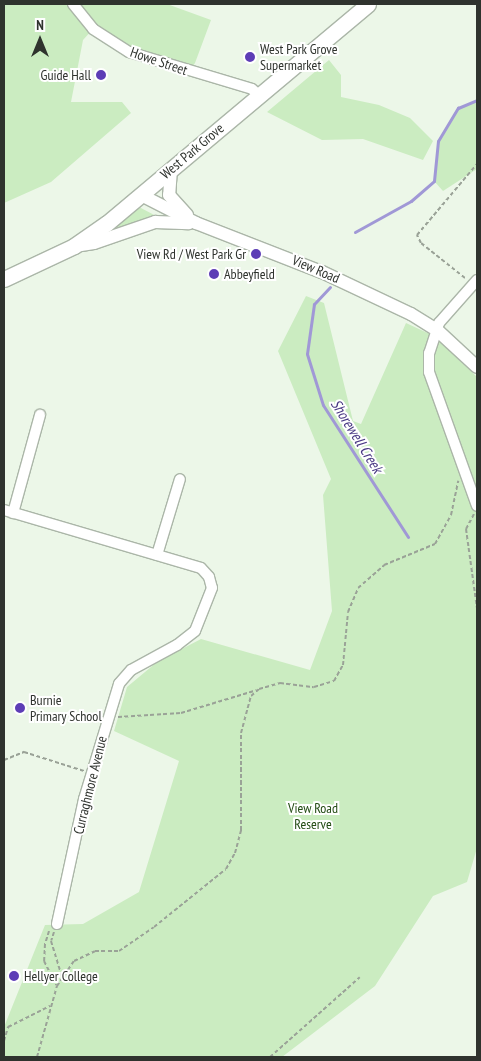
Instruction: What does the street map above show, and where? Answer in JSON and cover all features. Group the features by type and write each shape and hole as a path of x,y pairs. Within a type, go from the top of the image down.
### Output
{"main road":[{"name":"West Park Grove","path":"4,279 74,246 141,195 368,4"}],"street":[{"name":"Howe Street","path":"73,4 93,29 129,52 252,90 259,95"},
{"path":"172,169 169,195 196,223"},
{"name":"View Road","path":"141,195 196,223 362,289 437,330 477,367"},
{"path":"74,246 94,243 155,222 196,223"},
{"path":"475,282 439,323 429,353 429,372 477,507"},
{"path":"8,512 40,414"},
{"path":"157,555 180,479"},
{"name":"Curraghmore Avenue","path":"8,512 201,568 209,577 212,588 195,631 177,645 131,670 120,684 108,717 92,773 57,924"}],"path":[{"path":"475,282 421,243 417,235 419,228 449,201 462,179 477,164"},
{"path":"108,717 181,713 280,683 319,687 334,681 343,665 348,612 358,588 384,565 418,553 442,537 451,515 462,463"},
{"path":"477,507 466,529 477,608"},
{"path":"37,1057 56,986 74,961 94,951 118,951 154,928 226,868 235,853 240,830 241,732 246,706 259,689"},
{"path":"4,760 24,752 92,773"},
{"path":"57,924 51,941 62,977"},
{"path":"56,986 44,961 45,944 49,932 57,924"},
{"path":"270,1057 307,1021 360,976"},
{"path":"4,1027 8,1027 50,1006"},
{"path":"4,1041 8,1027"}],"green space":[{"path":"4,4 167,4 211,20 195,63 189,72 147,59 93,29 83,40 71,102 122,102 131,113 51,182 4,203"},
{"path":"329,60 341,75 341,97 379,105 410,118 433,141 423,160 363,139 322,140 267,112"},
{"path":"477,100 477,169 443,191 434,181 438,141 458,108"},
{"path":"139,207 160,218 106,234"},
{"name":"View Road Reserve","path":"306,296 324,303 353,421 361,424 406,323 434,336 477,377 477,848 467,882 433,896 375,986 282,1057 4,1057 4,1027 45,925 83,924 139,892 179,761 114,731 127,687 157,662 201,639 310,670 332,611 323,495 331,479 278,351"}],"waterway":[{"name":"Shorewell Creek","path":"355,232 411,201 434,181 438,141 458,108 477,100"},
{"name":"Shorewell Creek","path":"330,287 314,304 307,354 323,405 408,537"}],"place":[{"name":"West Park Grove Supermarket","path":"250,57"},
{"name":"Guide Hall","path":"101,75"},
{"name":"View Rd / West Park Gr","path":"256,254"},
{"name":"Abbeyfield","path":"214,274"},
{"name":"Burnie Primary School","path":"20,708"},
{"name":"Hellyer College","path":"14,976"}]}
